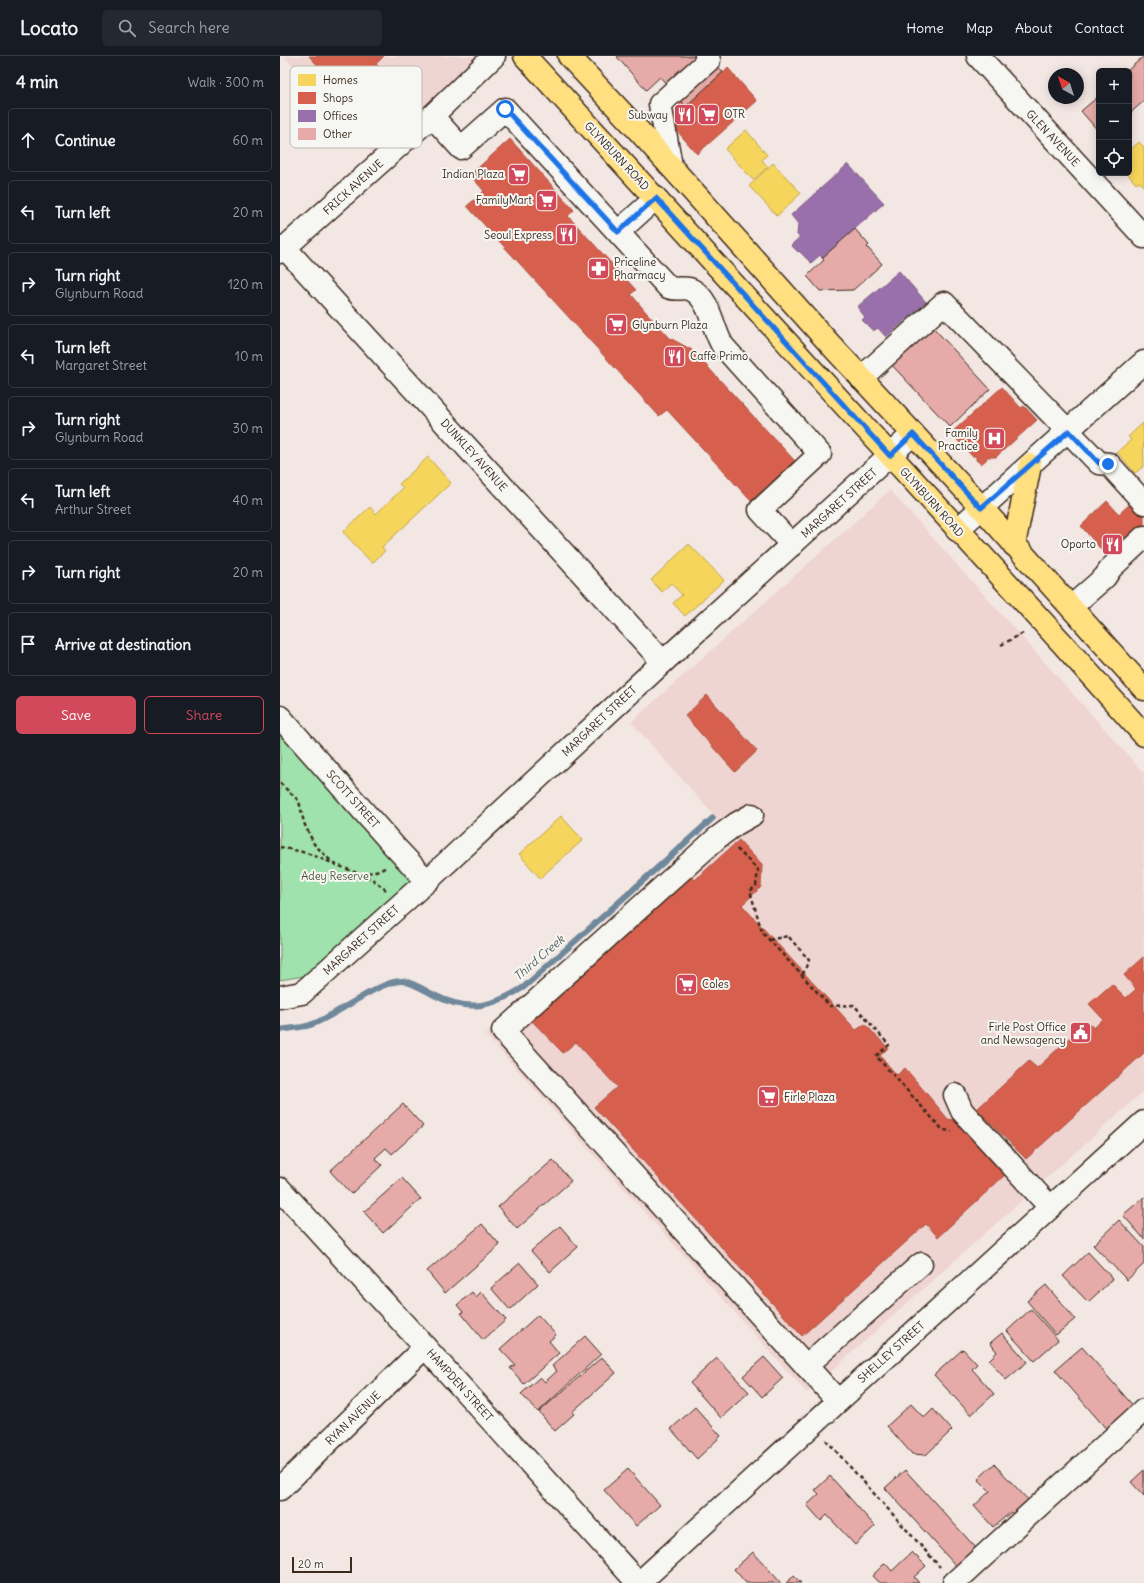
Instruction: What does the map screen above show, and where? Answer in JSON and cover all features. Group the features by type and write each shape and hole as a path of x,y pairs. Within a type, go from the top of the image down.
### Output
{"main road":[{"name":"GLYNBURN ROAD","path":"525,56 1062,643 1144,735"},
{"path":"569,56 1071,607 1140,678"},
{"path":"586,74 586,98 614,152"},
{"path":"1014,544 1030,465"}],"street":[{"name":"FRICK AVENUE","path":"422,125 494,56"},
{"name":"GLEN AVENUE","path":"978,56 1144,237"},
{"path":"670,166 660,104 709,57"},
{"path":"432,116 461,148 505,109 668,287 693,290 700,297 707,306 715,333 723,346 820,454 760,510 792,545"},
{"name":"FRICK AVENUE","path":"282,250 396,148"},
{"path":"618,232 656,198"},
{"name":"DUNKLEY AVENUE","path":"282,250 663,662"},
{"path":"861,378 944,303 1099,463 1108,464 1144,503"},
{"path":"957,530 1069,431 1144,362"},
{"name":"MARGARET STREET","path":"280,997 302,993 428,880 663,662 913,434"},
{"path":"1071,607 1105,577 1111,568 1144,537"},
{"name":"SCOTT STREET","path":"280,716 395,847 428,880"},
{"path":"752,815 736,824 718,838 503,1031 838,1401"},
{"path":"955,1095 962,1111 1050,1207"},
{"name":"SHELLEY STREET","path":"638,1583 1144,1122"},
{"name":"HAMPDEN STREET","path":"280,1189 638,1583"},
{"path":"806,1366 921,1264"},
{"name":"RYAN AVENUE","path":"280,1489 425,1347"},
{"path":"954,1583 1144,1410"}],"path":[{"path":"1001,645 1026,631"},
{"path":"280,783 299,801 304,823 314,844 333,864"},
{"path":"735,846 758,870 756,886 750,891 762,932 830,1006 854,1005 889,1045 876,1056 943,1130 956,1131"},
{"path":"280,847 307,853 372,880 396,898 400,905"},
{"path":"769,940 788,936 809,960 802,976"},
{"path":"812,1425 954,1583"}],"shaded area":[{"path":"284,56 480,56 422,109 422,66 293,66"},
{"path":"368,148 380,148 373,154"},
{"name":"Firle Plaza","path":"890,490 1144,773 1144,1091 807,1393 486,1035 719,821 631,722"}],"green space":[{"name":"Adey Reserve","path":"280,733 415,881 304,976 280,980"}],"building: Homes":[{"path":"746,130 767,155 762,160 768,167 753,180 725,149"},
{"path":"1139,142 1144,147 1144,187 1140,182 1136,184 1129,176 1132,176 1132,148"},
{"path":"773,163 801,193 777,216 749,186"},
{"path":"1143,423 1144,466 1135,473 1117,452 1131,440 1128,437"},
{"path":"428,457 451,483 382,547 385,551 372,563 343,532 370,507 376,514 403,488 399,484"},
{"path":"689,544 724,580 685,616 673,603 682,595 671,583 662,592 651,580"},
{"path":"561,816 583,840 540,878 519,854"}],"building: Shops":[{"path":"309,56 384,56 376,64 378,66 318,66"},
{"name":"OTR","path":"728,68 757,101 697,154 678,132 674,118 676,109 682,101 686,106"},
{"name":"Glynburn Plaza","path":"510,139 574,210 568,216 636,290 631,294 645,311 670,338 692,350 795,461 751,501 667,410 659,416 467,206 484,191 470,175"},
{"path":"1002,387 1021,408 1024,406 1037,420 996,457 987,457 981,464 976,460 976,456 972,456 951,433"},
{"name":"Oporto","path":"1107,501 1119,514 1133,501 1144,514 1144,528 1110,560 1081,526"},
{"path":"707,695 757,751 735,772 685,716"},
{"name":"Firle Plaza","path":"739,840 762,865 761,887 742,905 856,1030 865,1024 888,1048 880,1056 897,1075 905,1068 948,1119 960,1121 1006,1174 938,1237 926,1224 802,1336 594,1107 617,1087 576,1042 563,1053 530,1019 689,874 695,880"},
{"path":"1144,957 1144,1053 1026,1159 977,1109 1029,1061 1037,1068 1087,1022 1094,1028 1103,1019 1089,1004 1112,984 1126,998 1136,989 1124,975"}],"building: Offices":[{"path":"848,164 884,203 822,258 820,255 811,263 791,245 800,237 797,235 798,224 791,215"},
{"path":"899,271 926,302 886,337 878,328 873,331 862,320 865,317 857,307"}],"building: Other":[{"path":"709,56 723,72 686,106 660,77 646,90 617,57"},
{"path":"1144,56 1144,101 1132,111 1132,68 1130,68"},
{"path":"1096,98 1096,128 1081,111"},
{"path":"855,229 869,245 867,247 882,264 853,290 820,291 807,276 824,260 822,258"},
{"path":"930,324 990,389 950,427 889,362"},
{"path":"403,1104 423,1126 392,1154 386,1148 375,1158 382,1165 351,1194 330,1171"},
{"path":"553,1160 571,1181 517,1229 498,1207"},
{"path":"402,1178 421,1199 383,1233 364,1212"},
{"path":"1144,1197 1144,1239 1123,1215"},
{"path":"1119,1220 1144,1247 1144,1264 1127,1280 1093,1245"},
{"path":"482,1224 500,1245 445,1293 427,1271"},
{"path":"560,1226 578,1247 550,1272 531,1251"},
{"path":"1088,1252 1113,1279 1088,1302 1063,1276"},
{"path":"520,1263 538,1284 510,1310 491,1288"},
{"path":"1046,1285 1075,1319 1056,1335 1027,1301"},
{"path":"472,1292 476,1297 481,1292 506,1320 483,1340 461,1313 463,1312 457,1305"},
{"path":"1031,1309 1058,1340 1034,1361 1007,1331"},
{"path":"538,1315 556,1335 549,1341 559,1353 524,1384 510,1368 515,1365 500,1349"},
{"path":"1002,1333 1027,1362 1006,1380 989,1360 997,1352 990,1343"},
{"path":"585,1336 601,1354 538,1412 521,1394 540,1377 545,1382 557,1371 552,1366"},
{"path":"1082,1347 1136,1409 1109,1432 1055,1370"},
{"path":"963,1349 977,1364 972,1369 994,1394 971,1415 934,1375"},
{"path":"602,1357 616,1373 572,1412 574,1414 555,1431 539,1412"},
{"path":"764,1357 783,1378 762,1397 743,1376"},
{"path":"717,1358 749,1392 721,1418 690,1383"},
{"path":"911,1404 924,1418 933,1409 952,1430 926,1455 912,1454 887,1426"},
{"path":"695,1407 721,1436 697,1459 671,1429"},
{"path":"994,1464 1032,1504 1017,1518 1011,1512 993,1527 974,1506 990,1491 978,1479"},
{"path":"628,1469 660,1505 636,1526 604,1490"},
{"path":"905,1470 977,1549 957,1567 885,1488"},
{"path":"1144,1470 1144,1496 1131,1482"},
{"path":"830,1476 875,1526 855,1545 827,1515 821,1521 807,1505 819,1494 815,1490"},
{"path":"753,1552 781,1583 746,1583 734,1569"},
{"path":"912,1552 926,1566 914,1577 919,1583 879,1583 872,1576 885,1563 892,1571"},
{"path":"794,1576 801,1583 786,1583"}],"waterway":[{"name":"Third Creek","path":"280,1030 307,1026 320,1021 370,992 393,982 407,982 448,1001 471,1006 492,1003 513,994 524,987 713,818"}],"place":[{"name":"OTR","path":"709,114"},
{"name":"Subway","path":"684,115"},
{"name":"Indian Plaza","path":"519,174"},
{"name":"FamilyMart","path":"547,200"},
{"name":"Seoul Express","path":"567,235"},
{"name":"Priceline Pharmacy","path":"598,268"},
{"name":"Glynburn Plaza","path":"617,325"},
{"name":"Caffe Primo","path":"674,356"},
{"name":"Family Practice","path":"994,439"},
{"name":"Oporto","path":"1112,544"},
{"name":"Coles","path":"687,984"},
{"name":"Firle Post Office and Newsagency","path":"1081,1033"},
{"name":"Firle Plaza","path":"768,1097"}],"route":[{"path":"505,109 618,232 656,198 890,456 913,434 981,508 1069,431 1099,463 1108,464"}]}
